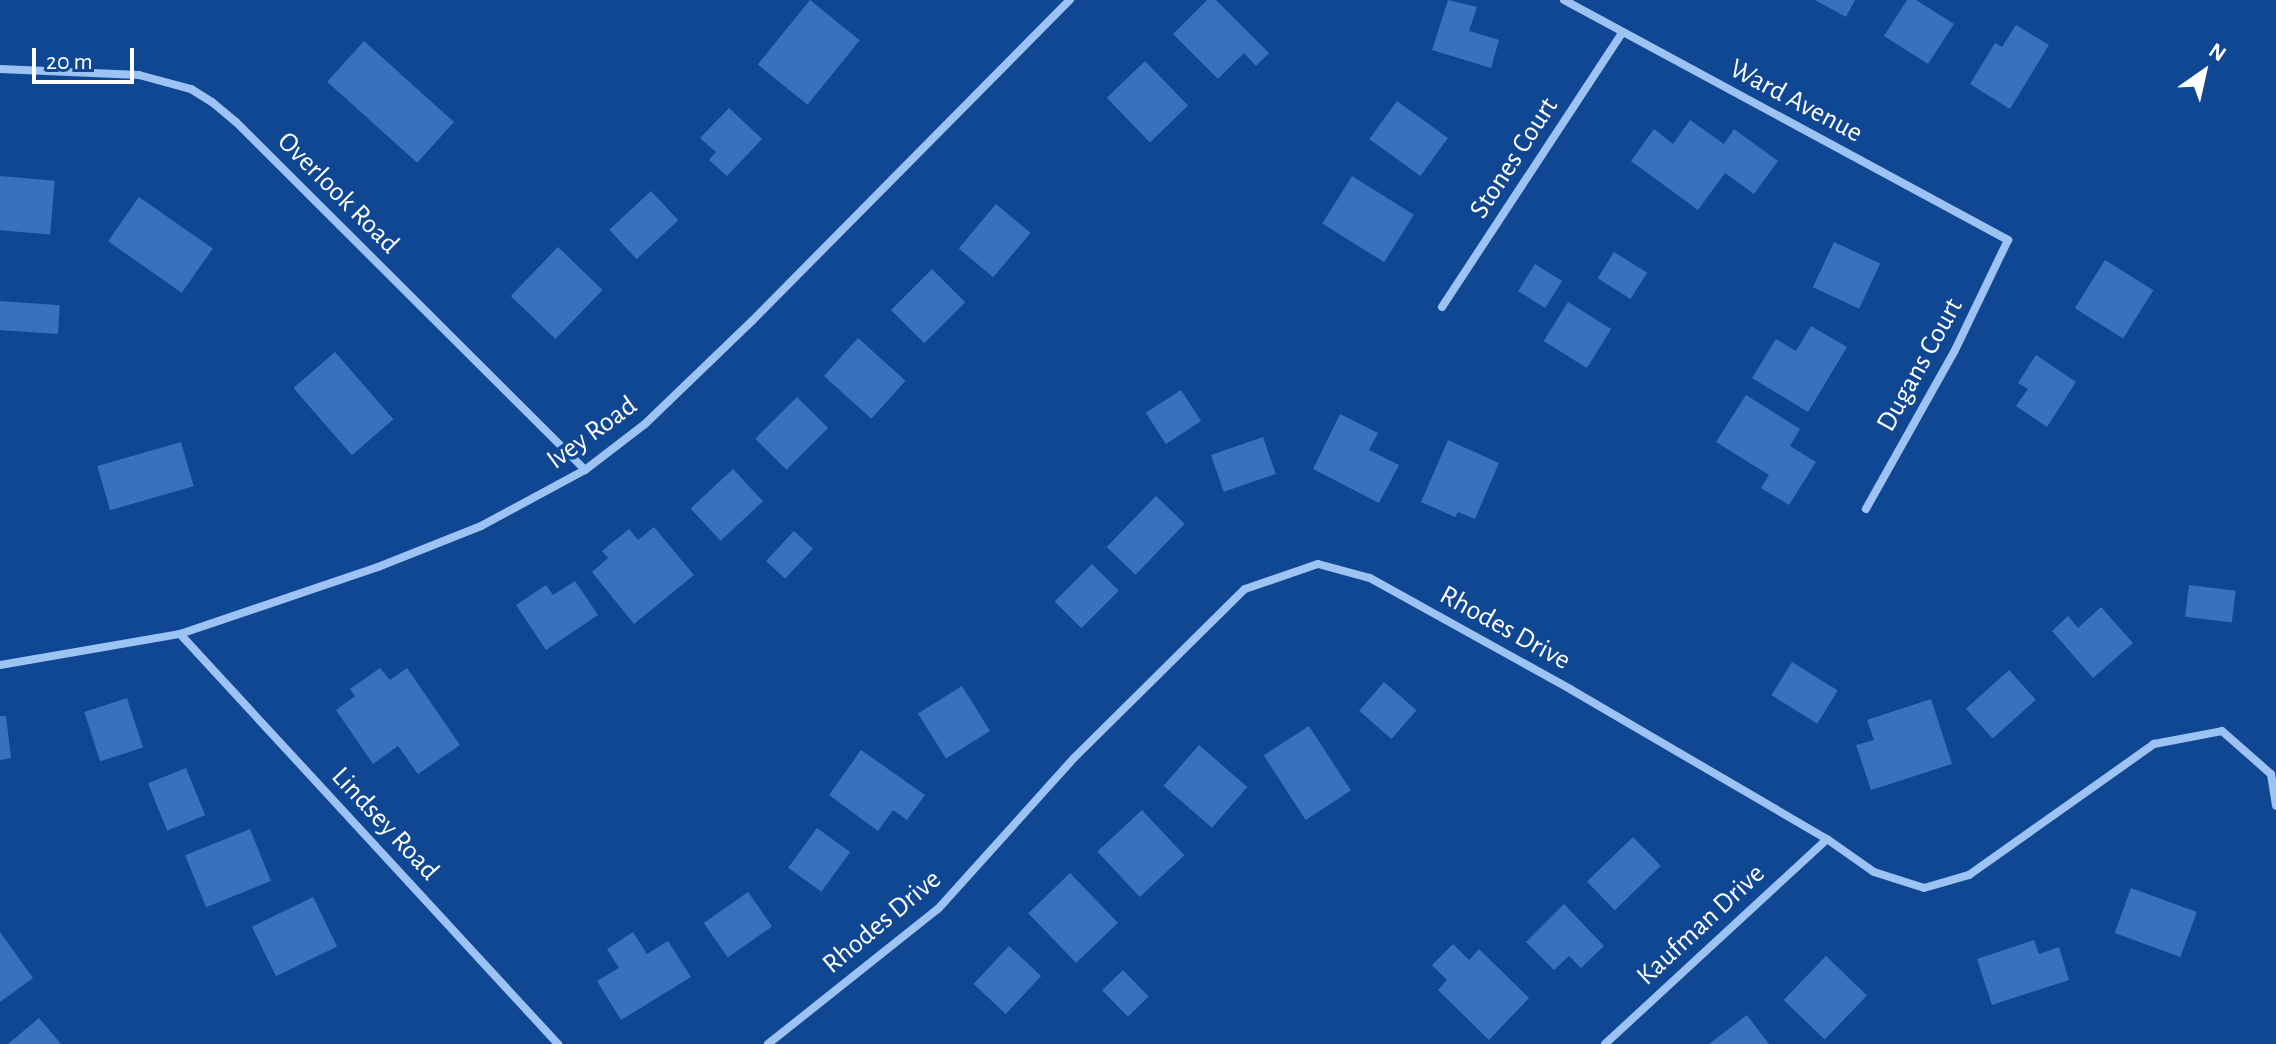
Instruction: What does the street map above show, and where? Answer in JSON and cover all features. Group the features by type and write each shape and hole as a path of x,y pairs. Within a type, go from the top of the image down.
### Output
{"street":[{"name":"Ivey Road","path":"0,665 180,634 378,567 481,526 585,470 645,424 752,321 1070,0"},
{"name":"Ward Avenue","path":"1564,0 2008,240"},
{"name":"Stones Court","path":"1442,307 1622,33"},
{"name":"Overlook Road","path":"0,69 139,75 191,89 212,102 247,133 585,470"},
{"name":"Dugans Court","path":"1866,509 1954,352 2008,240"},
{"name":"Rhodes Drive","path":"768,1044 938,909 1074,758 1245,589 1318,564 1370,578 1570,689 1827,839 1874,872 1924,888 1969,875 2154,744 2222,731 2271,774 2276,806"},
{"name":"Lindsey Road","path":"180,634 558,1044"},
{"name":"Kaufman Drive","path":"1605,1044 1827,839"}],"building":[{"path":"810,0 860,40 808,105 758,65"},
{"path":"1207,0 1216,0 1269,53 1256,66 1244,53 1218,79 1173,34"},
{"path":"1448,0 1477,7 1469,31 1499,40 1491,68 1432,50"},
{"path":"1815,0 1855,0 1846,17"},
{"path":"1907,0 1916,0 1954,24 1928,64 1884,36"},
{"path":"2016,25 2049,45 2010,109 1970,84 1995,43 2002,47"},
{"path":"364,41 454,122 417,163 327,82"},
{"path":"1145,61 1188,106 1150,142 1107,98"},
{"path":"1397,101 1448,138 1420,176 1369,139"},
{"path":"729,108 762,139 727,176 709,160 716,152 700,138"},
{"path":"1690,120 1724,144 1734,129 1778,161 1754,194 1725,173 1698,210 1631,161 1654,129 1673,144"},
{"path":"0,176 55,181 50,235 0,230"},
{"path":"1352,176 1414,215 1384,262 1322,223"},
{"path":"651,191 678,220 637,259 609,230"},
{"path":"139,197 213,249 182,293 108,241"},
{"path":"996,204 1030,233 993,277 959,248"},
{"path":"1834,242 1880,264 1859,309 1813,287"},
{"path":"558,247 603,290 555,339 511,296"},
{"path":"1614,252 1647,273 1631,299 1598,278"},
{"path":"2105,260 2153,290 2123,339 2075,308"},
{"path":"1535,264 1562,281 1545,308 1518,291"},
{"path":"932,269 965,302 924,343 891,310"},
{"path":"0,301 60,305 58,334 0,330"},
{"path":"1568,302 1611,329 1587,368 1544,341"},
{"path":"1811,326 1847,347 1808,412 1752,378 1776,339 1796,351"},
{"path":"858,338 906,381 871,419 824,376"},
{"path":"335,352 393,419 352,455 293,388"},
{"path":"2036,355 2076,382 2047,427 2016,406 2028,389 2018,383"},
{"path":"1181,390 1201,421 1166,444 1146,413"},
{"path":"1746,395 1800,429 1790,446 1816,462 1789,505 1761,488 1769,475 1716,442"},
{"path":"797,397 828,428 786,470 755,439"},
{"path":"1340,414 1378,433 1369,450 1399,465 1379,503 1313,469"},
{"path":"1263,437 1276,474 1224,492 1211,455"},
{"path":"1448,440 1499,463 1475,519 1458,512 1455,517 1421,502"},
{"path":"181,442 194,486 110,510 97,466"},
{"path":"733,469 763,501 721,541 691,509"},
{"path":"1156,496 1185,524 1135,575 1107,547"},
{"path":"654,527 694,575 634,624 592,572 608,558 602,551 629,529 638,540"},
{"path":"794,531 813,549 785,579 766,561"},
{"path":"1092,564 1119,591 1081,628 1055,601"},
{"path":"575,581 598,615 546,650 516,605 546,585 553,595"},
{"path":"2189,585 2236,591 2232,622 2185,617"},
{"path":"2101,607 2133,643 2093,678 2052,631 2068,616 2078,628"},
{"path":"1792,662 1838,691 1817,724 1771,695"},
{"path":"380,668 390,680 407,668 460,745 418,774 398,746 373,764 336,710 355,696 350,689"},
{"path":"2009,670 2036,700 1993,739 1966,709"},
{"path":"1384,682 1416,710 1392,739 1359,711"},
{"path":"962,686 990,731 946,759 918,714"},
{"path":"127,698 143,747 100,761 84,712"},
{"path":"1931,699 1952,764 1871,790 1856,745 1874,740 1867,720"},
{"path":"0,716 6,716 11,758 0,760"},
{"path":"1309,726 1351,791 1306,820 1264,755"},
{"path":"1199,745 1247,787 1212,828 1164,786"},
{"path":"861,750 925,795 907,820 893,810 878,831 829,795"},
{"path":"186,768 205,815 167,831 148,783"},
{"path":"1142,810 1184,855 1140,897 1097,852"},
{"path":"817,828 850,852 821,892 788,868"},
{"path":"250,829 271,881 206,907 185,855"},
{"path":"1633,837 1661,866 1615,910 1587,881"},
{"path":"1070,873 1118,923 1076,963 1028,913"},
{"path":"2131,888 2197,912 2180,957 2115,933"},
{"path":"748,892 772,926 728,957 704,923"},
{"path":"313,897 337,946 276,976 252,927"},
{"path":"1564,904 1604,946 1581,968 1569,956 1554,970 1526,942"},
{"path":"0,932 33,978 0,1002"},
{"path":"633,932 647,954 668,941 691,977 621,1020 597,981 619,968 607,949"},
{"path":"2034,940 2039,954 2059,947 2069,980 1992,1005 1977,959"},
{"path":"1453,944 1469,960 1479,949 1529,998 1489,1040 1438,990 1447,980 1432,965"},
{"path":"1009,946 1041,976 1006,1014 974,984"},
{"path":"1826,956 1867,996 1825,1039 1784,1000"},
{"path":"1123,970 1149,997 1128,1017 1102,990"},
{"path":"1747,1015 1769,1044 1709,1044"},
{"path":"39,1018 61,1044 8,1044"}]}
